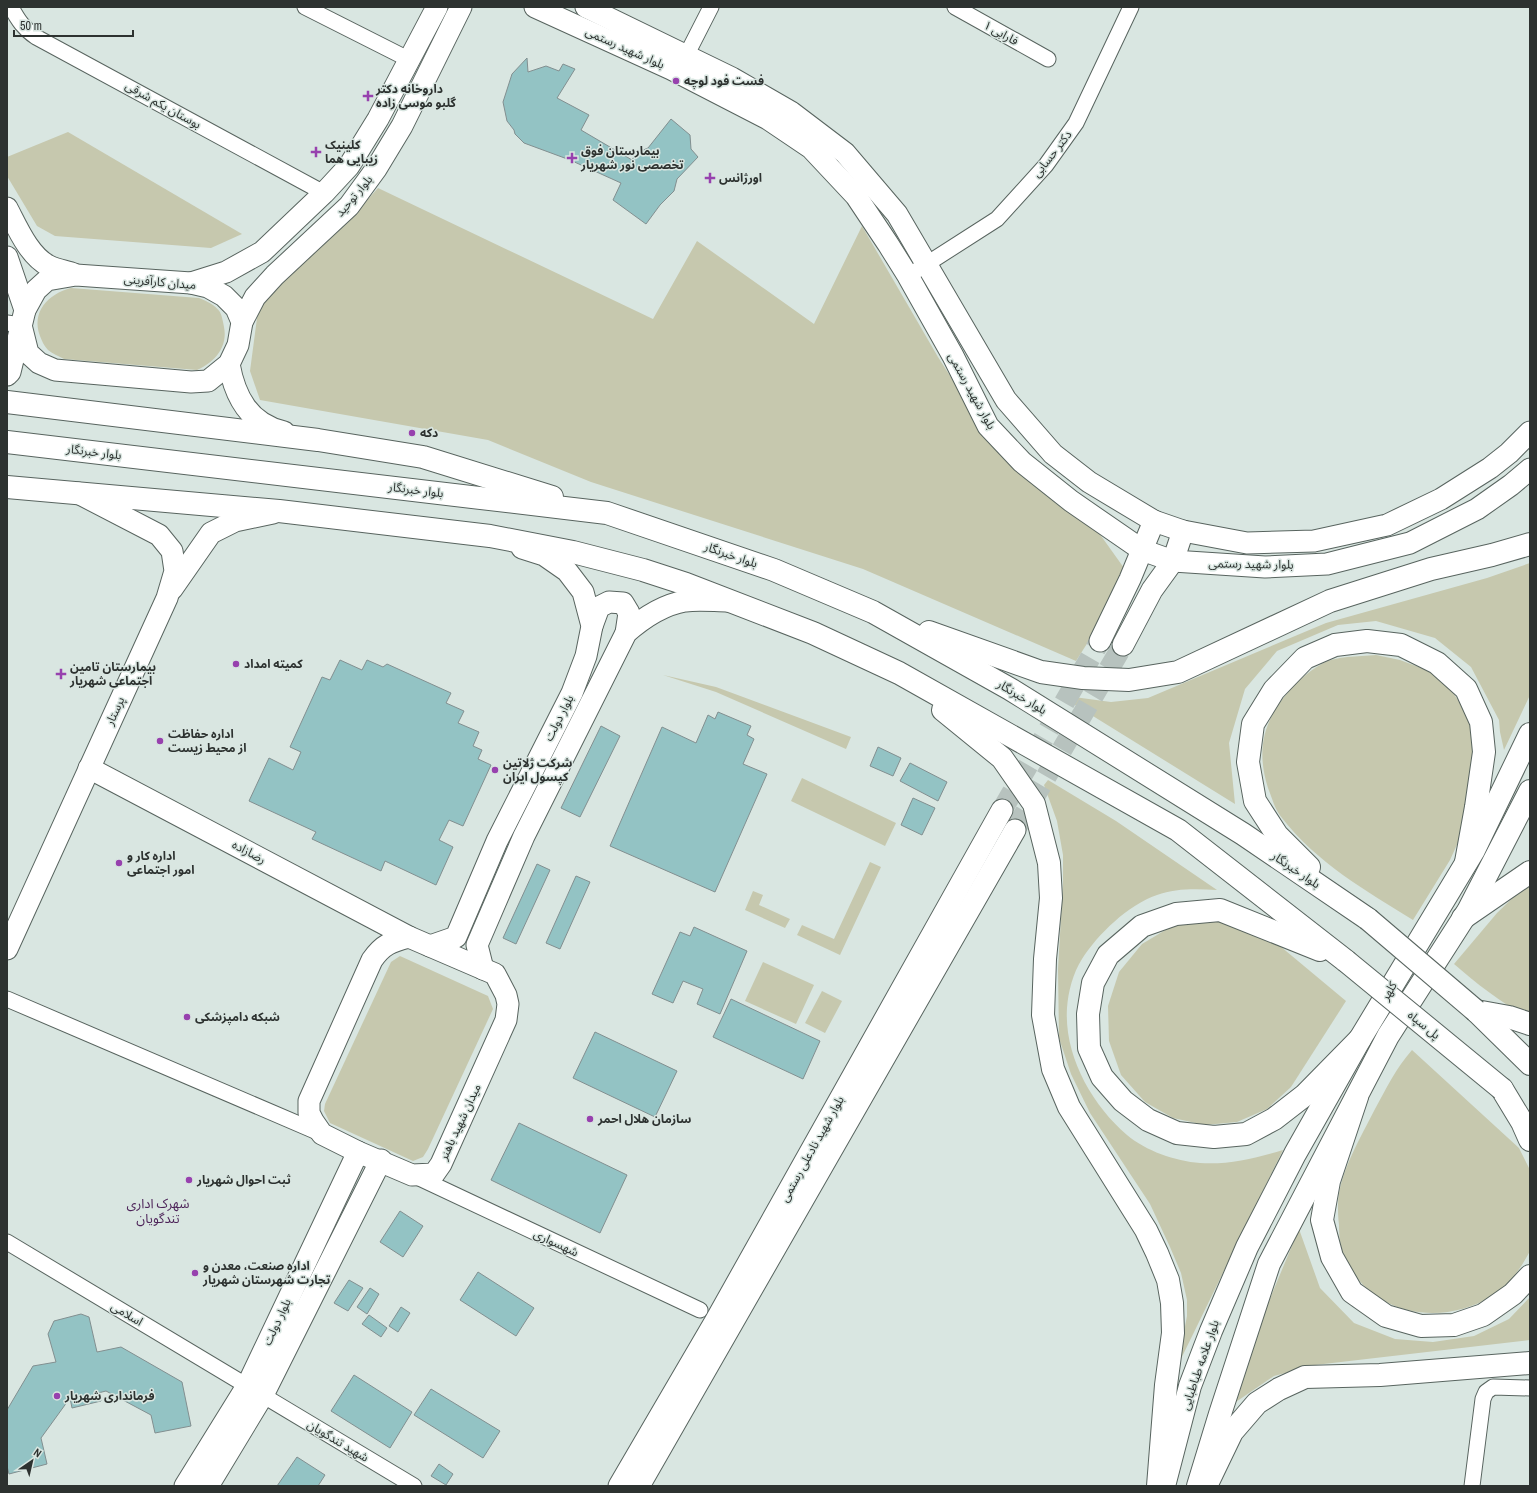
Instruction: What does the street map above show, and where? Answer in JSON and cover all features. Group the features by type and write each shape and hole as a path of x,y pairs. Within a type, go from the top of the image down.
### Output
{"main road":[{"name":"بلوار توحید","path":"191,283 226,272 262,252 324,193 349,166 378,120 437,7"},
{"name":"بلوار توحید","path":"242,322 255,297 275,275 349,206 376,169 402,126 461,7"},
{"name":"بلوار شهید رستمی","path":"535,7 685,76 768,119 811,148 856,196 908,276 953,356 988,426 1022,462 1071,501 1142,550 1172,561 1265,567 1327,564 1410,543 1477,509 1511,485 1530,469"},
{"name":"بلوار شهید رستمی","path":"586,7 687,54 732,78 791,112 845,154 898,214 1006,400 1011,406 1053,454 1089,482 1154,521 1183,531 1247,543 1314,541 1387,525 1441,499 1472,480 1509,453 1530,432"},
{"path":"7,208 21,235 36,256 49,266 76,275"},
{"path":"7,257 18,319 28,353 39,363 54,370 191,382 208,380 229,364 238,345 242,322"},
{"name":"میدان کارآفرینی","path":"7,375 10,372 18,319 36,290 47,280 76,275 191,283 208,287 224,296 236,308 242,322"},
{"path":"229,364 238,397 254,418 272,430 318,440"},
{"path":"7,402 318,440 423,457 607,513"},
{"name":"بلوار خبرنگار","path":"7,442 607,513 774,570 873,612 1010,690 1243,834 1368,919"},
{"path":"7,487 279,511 490,536 573,552 643,570 686,584 813,633 899,673 1178,830 1346,961"},
{"name":"پرستار","path":"7,949 166,598 175,571 172,551 159,534 77,493"},
{"path":"166,598 211,533 235,521 279,511"},
{"path":"1100,641 1130,579 1154,521"},
{"path":"1123,645 1152,590 1172,561 1183,531"},
{"name":"بلوار دولت","path":"430,946 456,937 497,841 572,693 586,656 592,626 583,592 567,571 544,555 490,536"},
{"path":"873,612 1041,672 1083,678 1129,680 1178,672 1330,601 1431,569 1492,555 1530,544"},
{"name":"بلوار دولت","path":"483,969 477,945 524,836 626,633 641,619 653,612 686,601 733,602"},
{"path":"592,626 599,607 609,602 623,604 629,613 626,633"},
{"path":"1466,862 1484,752 1481,722 1466,690 1437,663 1401,645 1367,641 1335,645 1305,658 1274,690 1253,724 1248,762 1255,801 1277,835 1317,876 1476,1011 1530,1064"},
{"path":"899,673 1002,758 1034,804 1049,863 1051,898 1045,959 1043,1015 1053,1070 1069,1107 1146,1230 1158,1253 1168,1280 1172,1303 1173,1333 1166,1385 1158,1486"},
{"name":"کلهر","path":"1247,1247 1295,1154 1360,1039 1474,850 1530,734"},
{"name":"رضازاده","path":"89,768 409,937"},
{"name":"کلهر","path":"1198,1486 1269,1264 1388,1036 1463,918 1530,791"},
{"name":"بلوار شهید نادعلی رستمی","path":"618,1486 716,1320 1002,810"},
{"name":"بلوار شهید نادعلی رستمی","path":"639,1486 1015,830"},
{"path":"1463,918 1530,872"},
{"path":"1346,961 1220,910 1176,914 1142,926 1108,955 1093,983 1088,1014 1090,1048 1102,1077 1124,1101 1148,1120 1177,1133 1214,1137 1246,1134 1274,1119 1305,1095 1360,1039"},
{"path":"322,1134 309,1113 309,1101 372,960 382,947 389,942 409,937"},
{"name":"میدان شهید باهنر","path":"322,1134 358,1152 380,1160 412,1175 434,1174 441,1164 506,1020 508,1004 506,993 495,974 409,937"},
{"name":"پل سپاه","path":"1346,961 1502,1089"},
{"path":"1476,1011 1509,1017 1530,1024"},
{"path":"1502,1089 1530,1118"},
{"path":"1502,1089 1522,1122 1530,1140"},
{"path":"1357,1097 1329,1181 1322,1220 1332,1257 1352,1292 1386,1316 1421,1326 1454,1325 1483,1315 1513,1294 1530,1276"},
{"name":"بلوار دولت","path":"185,1486 255,1390 358,1152"},
{"name":"بلوار دولت","path":"208,1486 255,1390 380,1160"},
{"name":"بلوار علامه طباطبایی","path":"1164,1486 1190,1386 1211,1331 1247,1247"},
{"path":"1206,1486 1232,1432 1257,1403 1279,1389 1305,1378 1380,1375 1530,1363"}],"street":[{"name":"بوستان یکم شرقی","path":"11,7 20,23 36,37 324,193"},
{"path":"305,7 410,60"},
{"path":"687,54 711,7"},
{"name":"فارابی ۱","path":"955,7 1048,59"},
{"name":"دکتر حسابی","path":"908,276 997,218 1046,165 1076,123 1131,7"},
{"path":"7,999 322,1134"},
{"name":"شهسواری","path":"412,1175 700,1310"},
{"name":"اسلامی","path":"7,1242 255,1390"},
{"path":"1472,1486 1483,1398 1486,1392 1493,1387 1530,1388"},
{"name":"شهید تندگویان","path":"255,1390 414,1486"}],"green space":[{"path":"68,132 242,234 211,248 55,236 37,226 7,176 7,157"},
{"path":"378,188 653,319 697,241 814,324 862,226 938,357 991,440 1099,533 1124,568 1102,620 1076,661 863,569 591,482 488,440 260,400 250,371 259,303 344,226"},
{"path":"71,288 202,299 213,305 221,314 225,334 222,347 215,358 197,370 64,359 45,347 40,336 38,319 40,312 49,299"},
{"path":"1530,563 1530,695 1504,750 1499,720 1471,667 1435,638 1376,621 1338,625 1277,651 1245,689 1229,743 1235,804 1059,695 1111,702 1148,698 1326,623 1487,578"},
{"path":"1376,655 1400,660 1424,669 1441,679 1452,691 1462,706 1470,724 1475,744 1466,825 1450,860 1413,920 1343,875 1295,834 1276,808 1264,774 1263,748 1264,736 1268,724 1281,701 1293,687 1308,673 1326,662 1347,657"},
{"path":"663,675 716,687 851,737 846,749 716,692"},
{"path":"802,778 896,823 885,846 791,801"},
{"path":"1048,780 1116,821 1217,890 1179,890 1157,895 1146,900 1125,913 1105,930 1082,959 1076,970 1068,996 1067,1026 1075,1061 1092,1094 1114,1123 1135,1141 1161,1154 1181,1160 1200,1163 1221,1163 1252,1158 1283,1150 1177,1367 1187,1316 1187,1300 1181,1273 1150,1204 1090,1113 1071,1074 1059,1038 1058,969 1063,883 1063,855 1057,821 1044,785"},
{"path":"870,862 881,867 840,955 797,935 802,925 834,939"},
{"path":"1530,881 1530,1019 1490,993 1454,964 1497,913"},
{"path":"753,891 763,895 759,905 790,919 785,928 745,910"},
{"path":"1207,919 1242,924 1274,941 1346,1001 1291,1087 1267,1109 1237,1122 1205,1125 1173,1118 1145,1102 1121,1075 1109,1041 1108,1006 1119,972 1142,944 1172,926"},
{"path":"400,956 488,996 493,1009 428,1149 423,1157 413,1161 330,1123 324,1111 325,1104 391,962"},
{"path":"763,962 814,985 796,1024 745,1001"},
{"path":"822,991 842,1001 825,1033 805,1023"},
{"path":"1412,1050 1519,1148 1530,1170 1530,1251 1519,1270 1498,1292 1472,1306 1450,1312 1429,1313 1408,1310 1388,1303 1370,1291 1355,1275 1344,1255 1340,1240 1338,1217 1339,1192 1346,1168 1357,1143 1387,1086"},
{"path":"1299,1229 1320,1288 1354,1323 1395,1339 1433,1342 1474,1336 1509,1319 1530,1297 1530,1340 1315,1365 1274,1376 1230,1406 1266,1308"}],"building":[{"path":"527,58 528,72 546,66 559,71 563,64 575,69 557,98 589,115 581,130 632,160 636,153 648,148 671,119 690,135 691,149 698,157 677,179 674,191 660,205 646,224 613,200 621,183 570,160 524,143 515,134 514,130 507,121 503,102 512,74"},
{"path":"340,660 362,670 367,660 383,667 387,664 451,693 446,703 464,711 458,723 479,732 473,746 482,750 478,759 491,765 463,826 449,820 439,840 453,847 436,885 385,861 381,871 312,839 316,832 249,801 269,758 293,770 301,752 290,747 322,677 330,680"},
{"path":"718,712 751,726 747,735 754,739 743,764 767,774 715,892 610,846 662,727 696,743 708,715 715,719"},
{"path":"601,726 620,736 580,817 561,808"},
{"path":"878,747 901,758 893,776 870,766"},
{"path":"910,763 947,782 938,801 900,781"},
{"path":"913,798 935,808 922,835 901,825"},
{"path":"537,864 550,870 516,944 503,938"},
{"path":"576,876 590,882 560,949 546,943"},
{"path":"694,927 747,951 720,1014 697,1004 703,989 683,981 673,1003 652,994 680,932 690,936"},
{"path":"731,999 820,1041 803,1079 713,1037"},
{"path":"595,1032 677,1071 655,1117 573,1078"},
{"path":"519,1123 627,1175 600,1233 491,1180"},
{"path":"400,1211 423,1226 403,1257 380,1242"},
{"path":"478,1272 534,1308 516,1336 460,1300"},
{"path":"349,1280 363,1288 348,1311 334,1303"},
{"path":"370,1288 379,1294 367,1314 357,1307"},
{"path":"401,1307 410,1313 398,1332 389,1326"},
{"name":"فرمانداری شهریار","path":"81,1314 89,1317 97,1352 121,1347 182,1382 191,1426 155,1433 151,1415 106,1391 98,1393 101,1401 72,1408 70,1398 41,1438 47,1464 9,1474 7,1466 7,1410 33,1366 56,1362 48,1334 54,1321"},
{"path":"369,1315 387,1328 381,1337 362,1324"},
{"path":"354,1375 412,1412 390,1448 331,1411"},
{"path":"431,1389 500,1431 483,1458 414,1415"},
{"path":"297,1457 325,1475 318,1486 277,1486"},
{"path":"439,1464 453,1474 446,1485 431,1476"}],"tunnel":[{"path":"1002,810 1100,641"},
{"path":"1015,830 1123,645"}],"place":[{"name":"فست فود لوچه","path":"676,81"},
{"name":"داروخانه دکتر گلبو موسی زاده","path":"368,96"},
{"name":"کلینیک زیبایی هما","path":"316,152"},
{"name":"بیمارستان فوق تخصصی نور شهریار","path":"572,158"},
{"name":"اورژانس","path":"710,178"},
{"name":"دکه","path":"412,433"},
{"name":"کمیته امداد","path":"236,664"},
{"name":"بیمارستان تامین اجتماعی شهریار","path":"61,674"},
{"name":"اداره حفاظت از محیط زیست","path":"160,741"},
{"name":"شرکت ژلاتین کپسول ایران","path":"495,770"},
{"name":"اداره کار و امور اجتماعی","path":"119,863"},
{"name":"شبکه دامپزشکی","path":"187,1017"},
{"name":"سازمان هلال احمر","path":"590,1119"},
{"name":"ثبت احوال شهریار","path":"189,1180"},
{"name":"اداره صنعت، معدن و تجارت شهرستان شهریار","path":"195,1273"},
{"name":"فرمانداری شهریار","path":"57,1396"}],"district":[{"name":"شهرک اداری تندگویان","path":"158,1210"}]}
